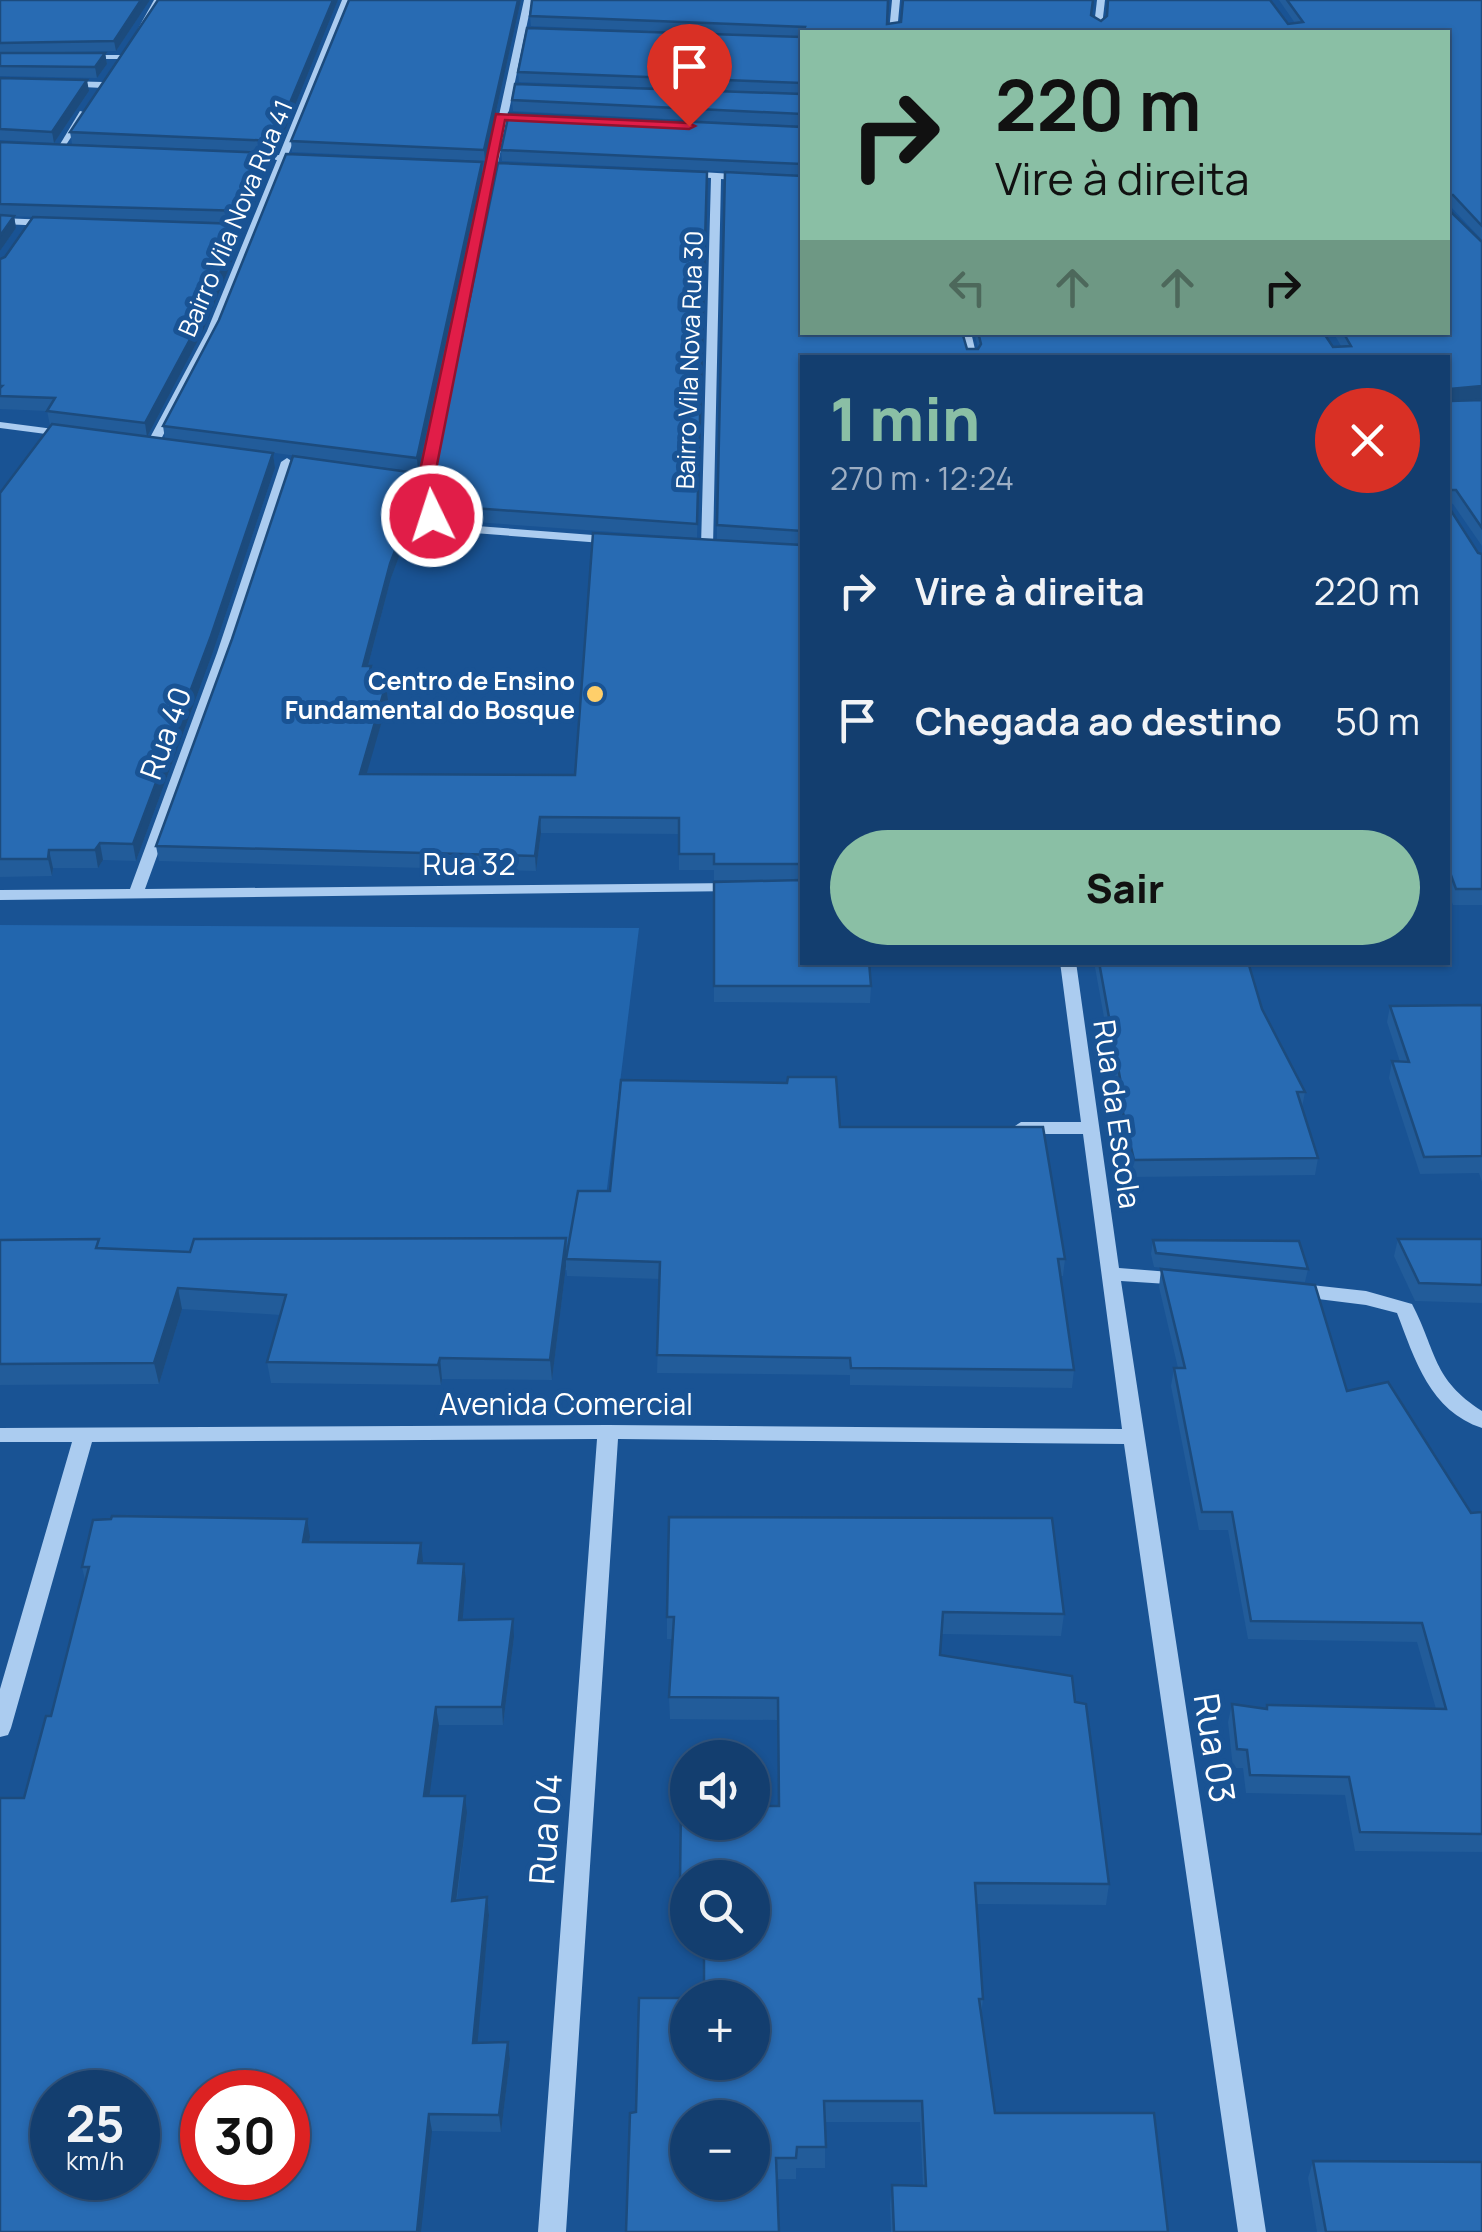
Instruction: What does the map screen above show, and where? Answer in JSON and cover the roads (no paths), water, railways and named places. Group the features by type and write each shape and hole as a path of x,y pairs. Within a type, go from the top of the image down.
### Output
{"street":[{"path":"60,149 158,0"},
{"name":"Bairro Vila Nova Rua 41","path":"151,447 212,331 346,0"},
{"path":"528,0 500,116 493,166 426,480 432,516 460,530 629,541"},
{"path":"893,30 896,0"},
{"path":"1098,26 1101,0"},
{"path":"522,32 541,32"},
{"path":"70,58 122,57"},
{"path":"51,84 102,86"},
{"path":"508,88 528,89"},
{"path":"500,116 520,118"},
{"path":"40,148 78,150"},
{"path":"228,156 322,159"},
{"path":"474,165 511,167"},
{"path":"679,174 768,179"},
{"name":"Bairro Vila Nova Rua 30","path":"707,546 716,176"},
{"path":"0,221 66,224"},
{"path":"20,236 30,222"},
{"path":"232,230 251,230"},
{"path":"0,425 84,437"},
{"path":"38,447 50,432"},
{"path":"134,444 170,449"},
{"path":"268,460 304,464"},
{"name":"Rua 40","path":"136,893 224,653 287,462"},
{"path":"409,478 426,480"},
{"path":"688,544 726,547"},
{"name":"Rua 32","path":"136,893 744,888"},
{"path":"0,895 136,893"},
{"name":"Rua da Escola","path":"1068,965 1114,1274"},
{"path":"996,1129 1091,1128"},
{"path":"1114,1274 1210,1281"},
{"name":"Rua 03","path":"1114,1274 1132,1437 1252,2232"},
{"path":"1276,1288 1366,1298 1405,1309 1430,1374 1451,1401 1482,1421"},
{"name":"Avenida Comercial","path":"0,1435 608,1432 1132,1437"},
{"name":"Rua 04","path":"552,2232 608,1432"},
{"path":"0,1728 84,1434"}],"place":[{"name":"Centro de Ensino Fundamental do Bosque","path":"595,694"}]}
